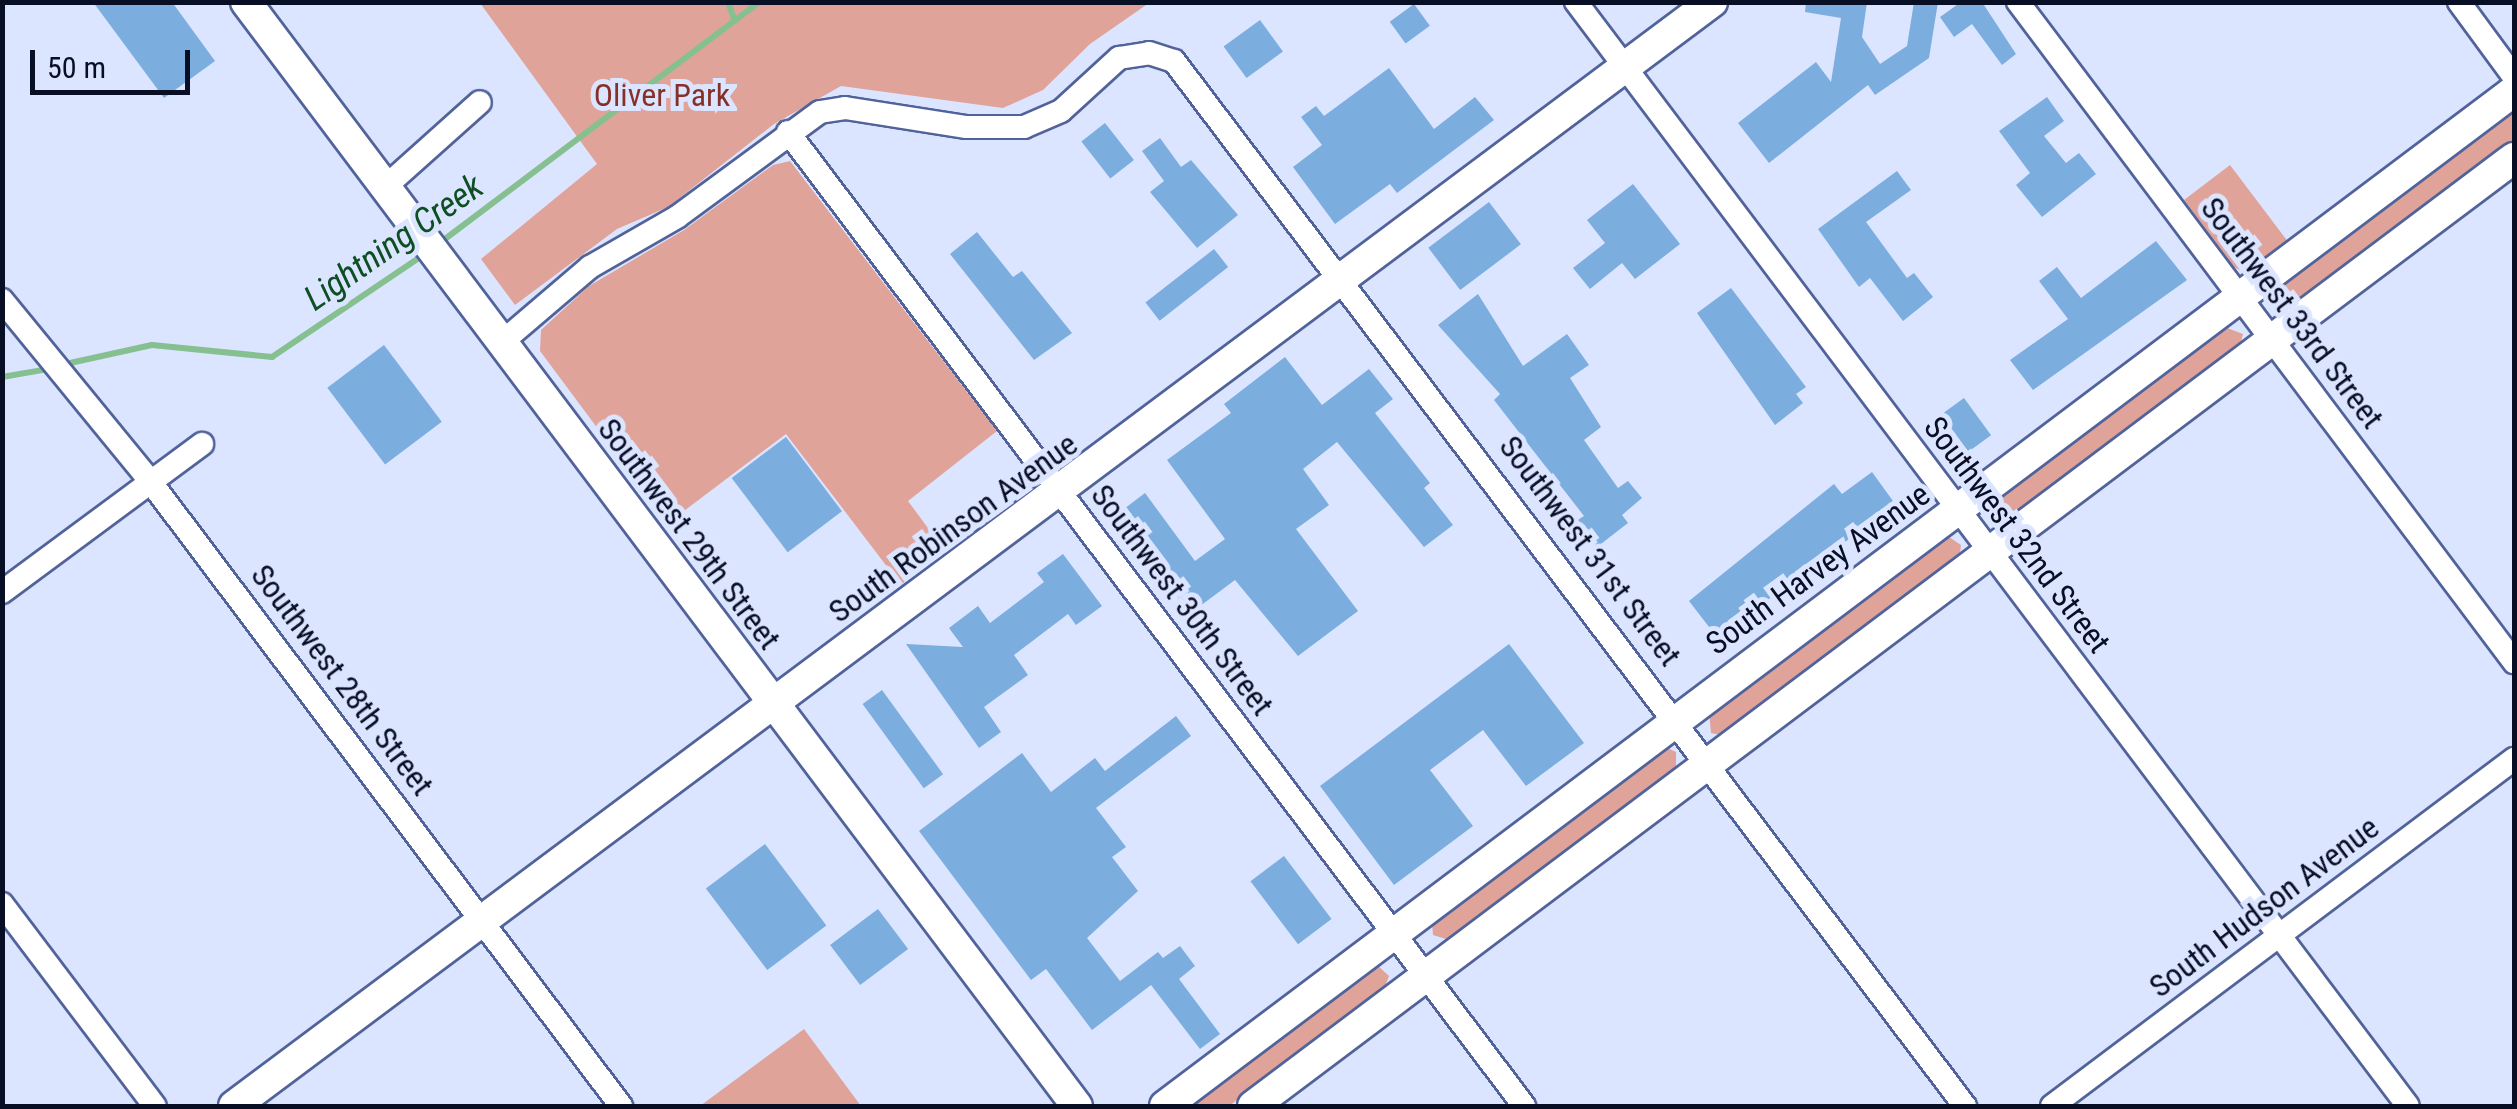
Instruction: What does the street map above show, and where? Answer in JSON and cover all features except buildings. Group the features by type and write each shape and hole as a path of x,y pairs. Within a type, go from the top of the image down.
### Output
{"street":[{"name":"Southwest 29th Street","path":"246,2 1077,1106"},
{"name":"Southwest 32nd Street","path":"1576,2 2408,1106"},
{"name":"South Robinson Avenue","path":"234,1106 1060,493 1712,2"},
{"name":"Southwest 33rd Street","path":"2018,2 2514,662"},
{"path":"2459,2 2514,76"},
{"name":"Southwest 31st Street","path":"788,132 820,112 844,108 967,127 1024,126 1075,101 1120,58 1149,54 1174,62 1676,717 1965,1106"},
{"name":"South Harvey Avenue","path":"1165,1106 1676,717 2514,91"},
{"path":"393,198 480,102"},
{"path":"501,343 590,267 678,217 788,132"},
{"name":"Southwest 30th Street","path":"788,132 1524,1106"},
{"path":"1253,1106 2514,158"},
{"name":"Southwest 28th Street","path":"2,300 150,481 622,1106"},
{"path":"2,592 202,444"},
{"name":"South Hudson Avenue","path":"2052,1106 2514,759"},
{"path":"2,904 155,1106"}],"green space":[{"name":"Oliver Park","path":"480,3 1149,3 1090,44 1043,90 1003,108 841,86 774,124 668,207 617,229 515,305 481,259 597,164"},
{"path":"2514,114 2514,142 2288,312 2272,306 2274,287 2502,116"},
{"path":"790,161 997,431 908,501 942,547 901,585 786,434 668,523 540,351 541,330 589,286 684,230 773,165"},
{"path":"2230,165 2289,243 2246,273 2234,267 2184,200"},
{"path":"2222,326 2243,334 2239,349 2001,526 1989,516 1990,500"},
{"path":"1949,537 1961,545 1959,561 1726,736 1711,733 1709,712"},
{"path":"1665,747 1676,752 1676,769 1449,940 1433,935 1432,922"},
{"path":"1376,964 1389,976 1384,989 1229,1106 1183,1106"},
{"path":"804,1029 861,1106 700,1106"}],"waterway":[{"path":"728,2 735,21"},
{"name":"Lightning Creek","path":"437,245 760,2"},
{"name":"Lightning Creek","path":"61,365 152,345 272,357 423,255"},
{"name":"Lightning Creek","path":"2,377 49,369"}]}
